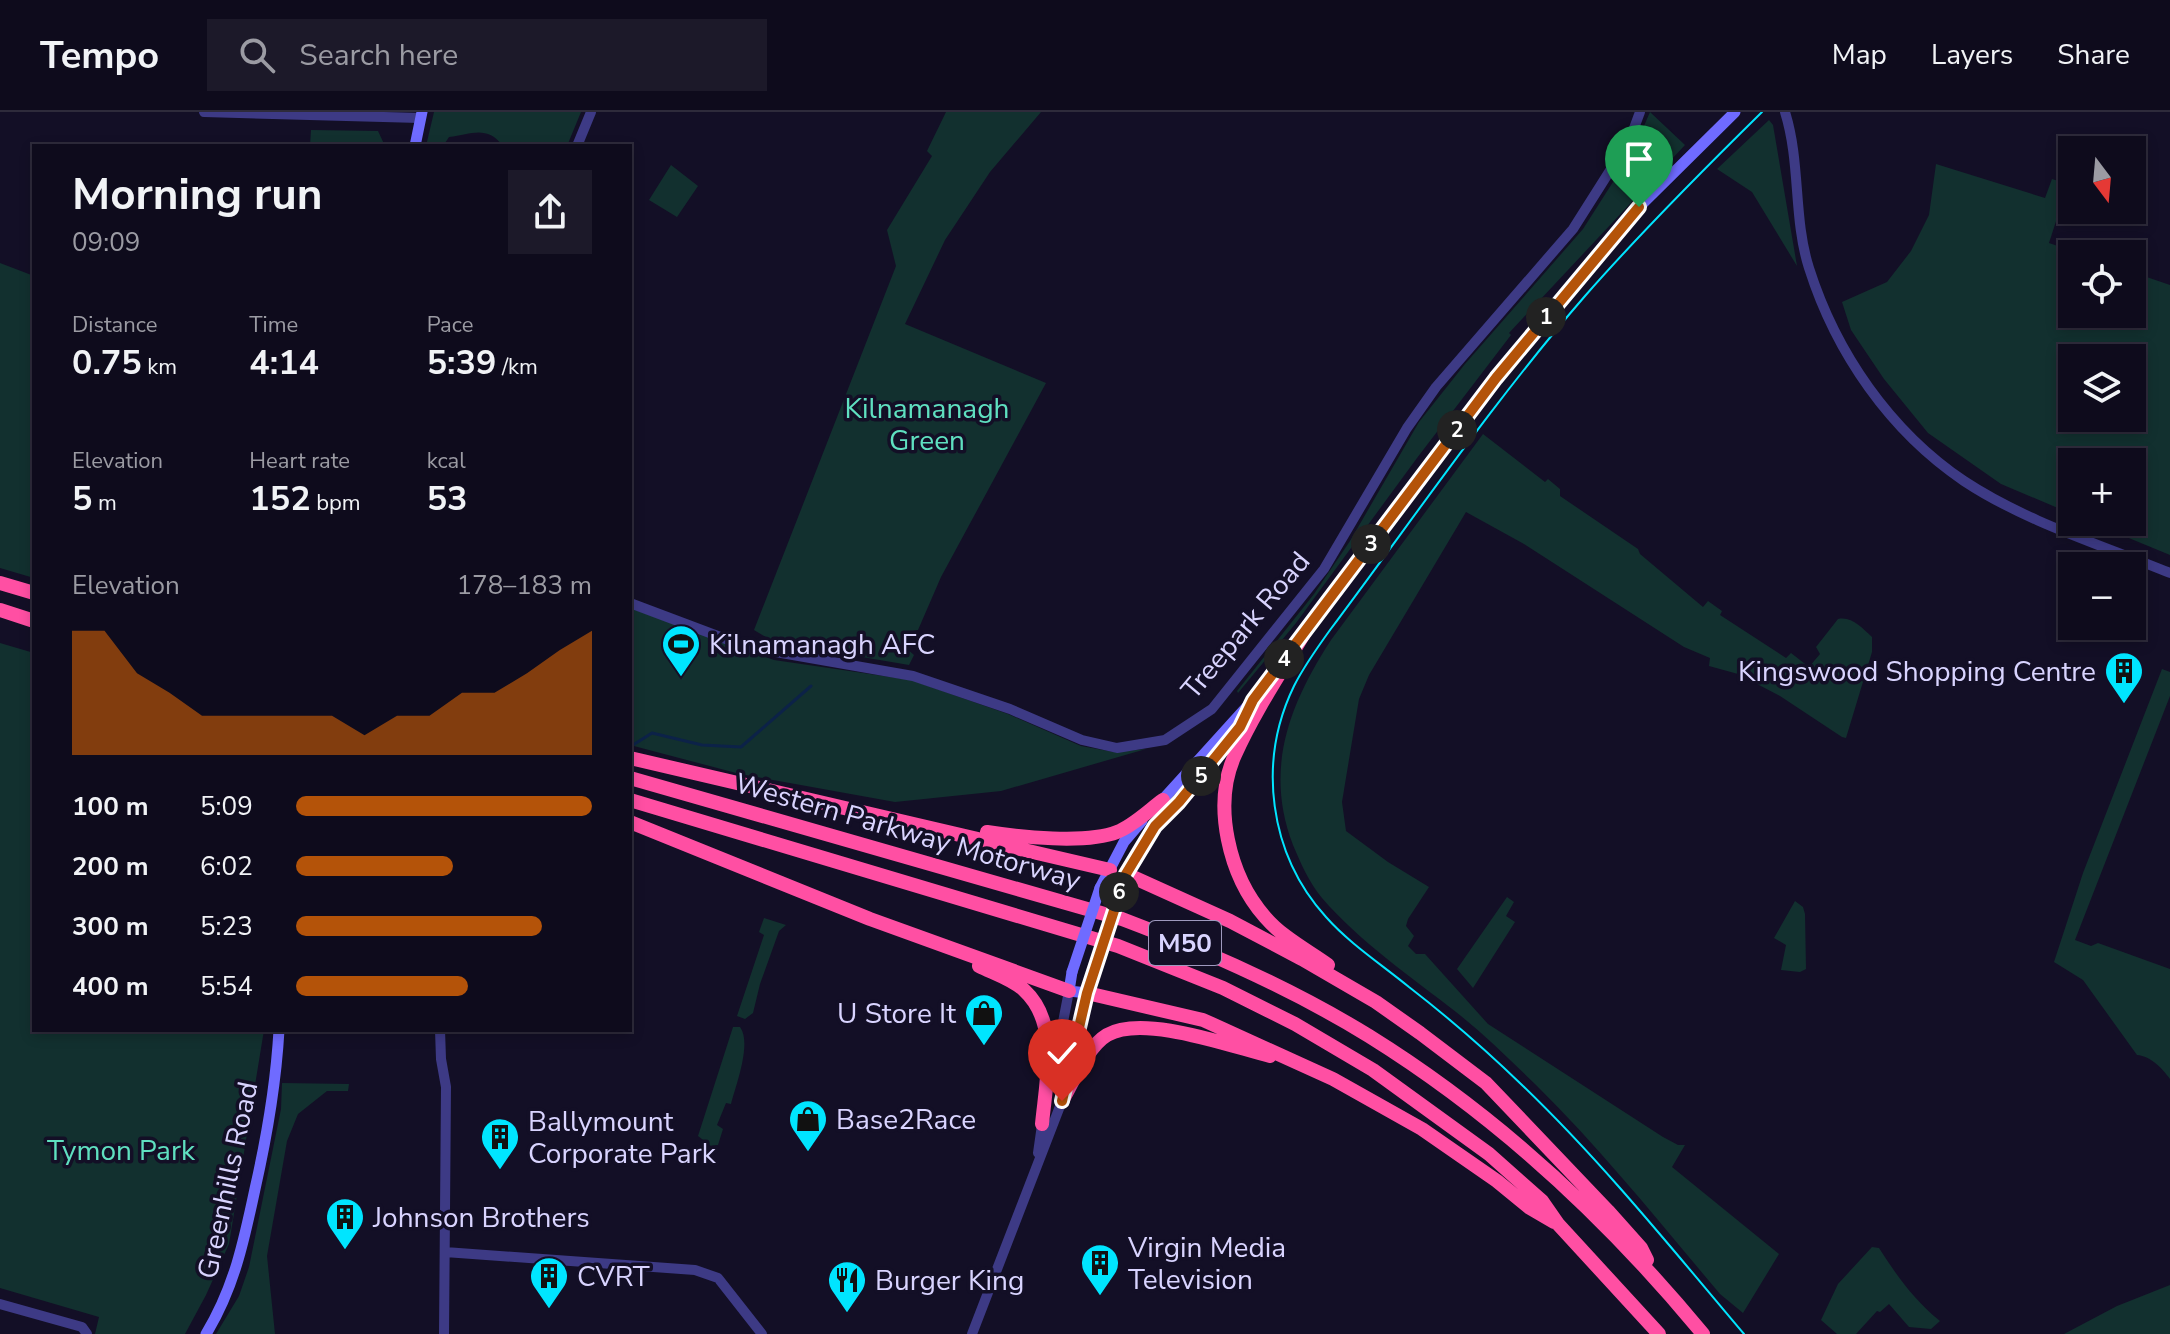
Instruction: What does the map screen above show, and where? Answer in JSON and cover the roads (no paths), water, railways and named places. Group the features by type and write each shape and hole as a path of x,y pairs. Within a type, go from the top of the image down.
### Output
{"highway":[{"path":"0,583 32,592"},
{"path":"0,610 32,620"},
{"name":"M50","path":"1308,627 1235,755 1231,768 1227,832 1237,869 1264,916 1281,933 1427,1032 1486,1083 1641,1248 1654,1275"},
{"path":"632,758 1110,870"},
{"name":"Western Parkway Motorway","path":"632,779 1122,919 1186,944 1299,996 1368,1036 1493,1125 1592,1212 1654,1275 1703,1334"},
{"path":"891,819 1001,834 1102,837 1120,831 1163,800"},
{"name":"Western Parkway Motorway","path":"632,801 1118,946 1223,988 1295,1024 1360,1062 1440,1116 1489,1154 1534,1194 1659,1334"},
{"path":"632,823 917,937 1022,988 1041,1015 1047,1043 1042,1124"},
{"name":"M50","path":"1126,874 1230,921 1376,1002 1486,1083"},
{"path":"917,937 1069,991"},
{"name":"M50","path":"1087,993 1203,1020 1365,1095 1422,1129 1537,1213 1558,1224"},
{"name":"M50","path":"1062,1101 1105,1035 1136,1026 1167,1030 1301,1064"}],"main road":[{"path":"1253,700 1240,727 1179,802 1155,826 1126,874 1087,993 1069,991 1072,972 1100,888 1124,842 1253,700 1515,355 1639,207 1735,112"},
{"path":"415,144 421,115"},
{"path":"1110,870 1126,874"},
{"name":"Greenhills Road","path":"206,1334 226,1298 245,1240 270,1119 279,1032"}],"street":[{"path":"204,112 421,115"},
{"path":"578,144 591,112"},
{"name":"Treepark Road","path":"632,604 747,647 913,676 1010,709 1082,740 1117,748 1165,740 1212,709 1315,581 1337,550 1407,428 1436,387 1573,229 1630,139 1640,112"},
{"path":"1785,112 1795,153 1808,266 1840,341 1856,369 1887,410 1927,453 1986,493 2023,512 2170,573"},
{"path":"1037,1167 1042,1124 1069,991"},
{"path":"972,1334 1062,1101 1087,993"},
{"path":"440,1032 446,1087 444,1334"},
{"path":"445,1252 695,1270 718,1278 762,1334"},
{"path":"0,1304 82,1327 87,1333"}],"waterway":[{"path":"633,745 652,733 702,745 741,747 811,686"}],"tram line":[{"path":"1744,1334 1637,1207 1553,1115 1468,1035 1355,945 1326,917 1307,892 1281,836 1273,776 1275,745 1282,715 1302,671 1454,461 1585,296 1672,202 1762,112"}],"place":[{"name":"Kilnamanagh AFC","path":"681,678"},
{"name":"Kingswood Shopping Centre","path":"2124,705"},
{"name":"U Store It","path":"984,1047"},
{"name":"Base2Race","path":"808,1153"},
{"name":"Ballymount Corporate Park","path":"500,1171"},
{"name":"Johnson Brothers","path":"345,1251"},
{"name":"Virgin Media Television","path":"1100,1297"},
{"name":"CVRT","path":"549,1310"},
{"name":"Burger King","path":"847,1314"}],"park label":[{"name":"Kilnamanagh Green","path":"927,424"},
{"name":"Tymon Park","path":"121,1150"}]}
